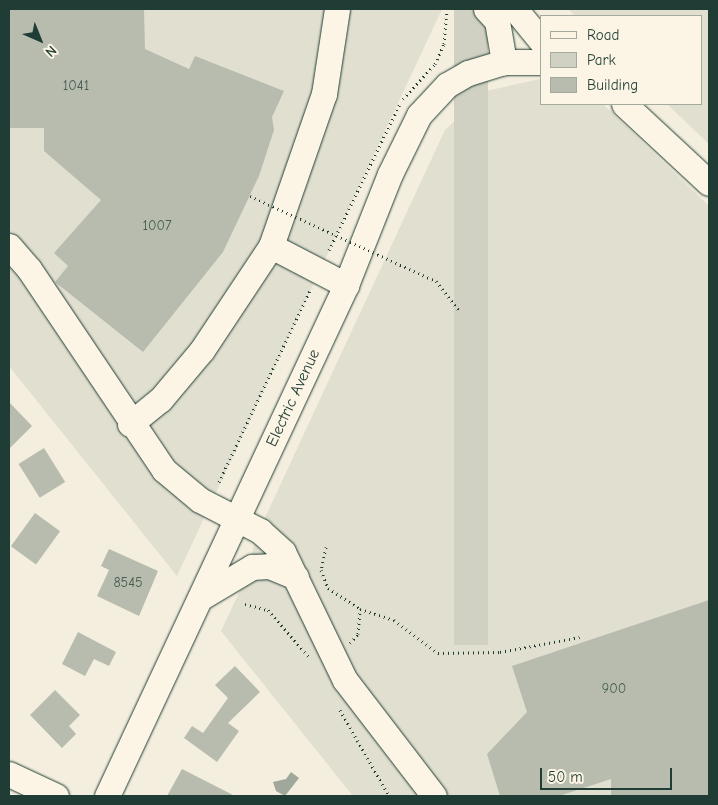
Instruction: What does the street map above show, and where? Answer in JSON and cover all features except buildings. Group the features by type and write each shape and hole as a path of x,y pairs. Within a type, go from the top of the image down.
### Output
{"street":[{"path":"130,424 160,400 208,342 271,246 324,94 337,9"},
{"path":"486,9 497,20 504,62"},
{"path":"515,9 538,55"},
{"name":"Electric Avenue","path":"107,796 346,286 390,174 419,115 447,85 468,72 538,55"},
{"path":"625,105 709,183"},
{"path":"9,246 63,319 130,424 180,486 273,541 296,577 350,688 434,796"},
{"path":"271,246 346,286"},
{"path":"200,598 252,567 269,566 296,577"},
{"path":"9,774 56,796"}],"path":[{"path":"250,196 436,281 459,310"},
{"path":"220,482 312,286"},
{"path":"326,547 321,570 328,588 360,609 394,620 438,653 500,652 580,637"}],"shaded area":[{"path":"9,9 442,9 177,576 9,366"},
{"path":"568,9 709,9 709,144 668,105 703,105 703,15 574,15"},
{"path":"540,79 540,105 604,105 709,206 709,796 353,796 221,631 245,580 257,535 445,130 486,91"},
{"path":"291,772 299,778 285,796 276,791 273,782 286,779"}],"green space":[{"path":"454,9 488,9 488,645 454,645"}]}
